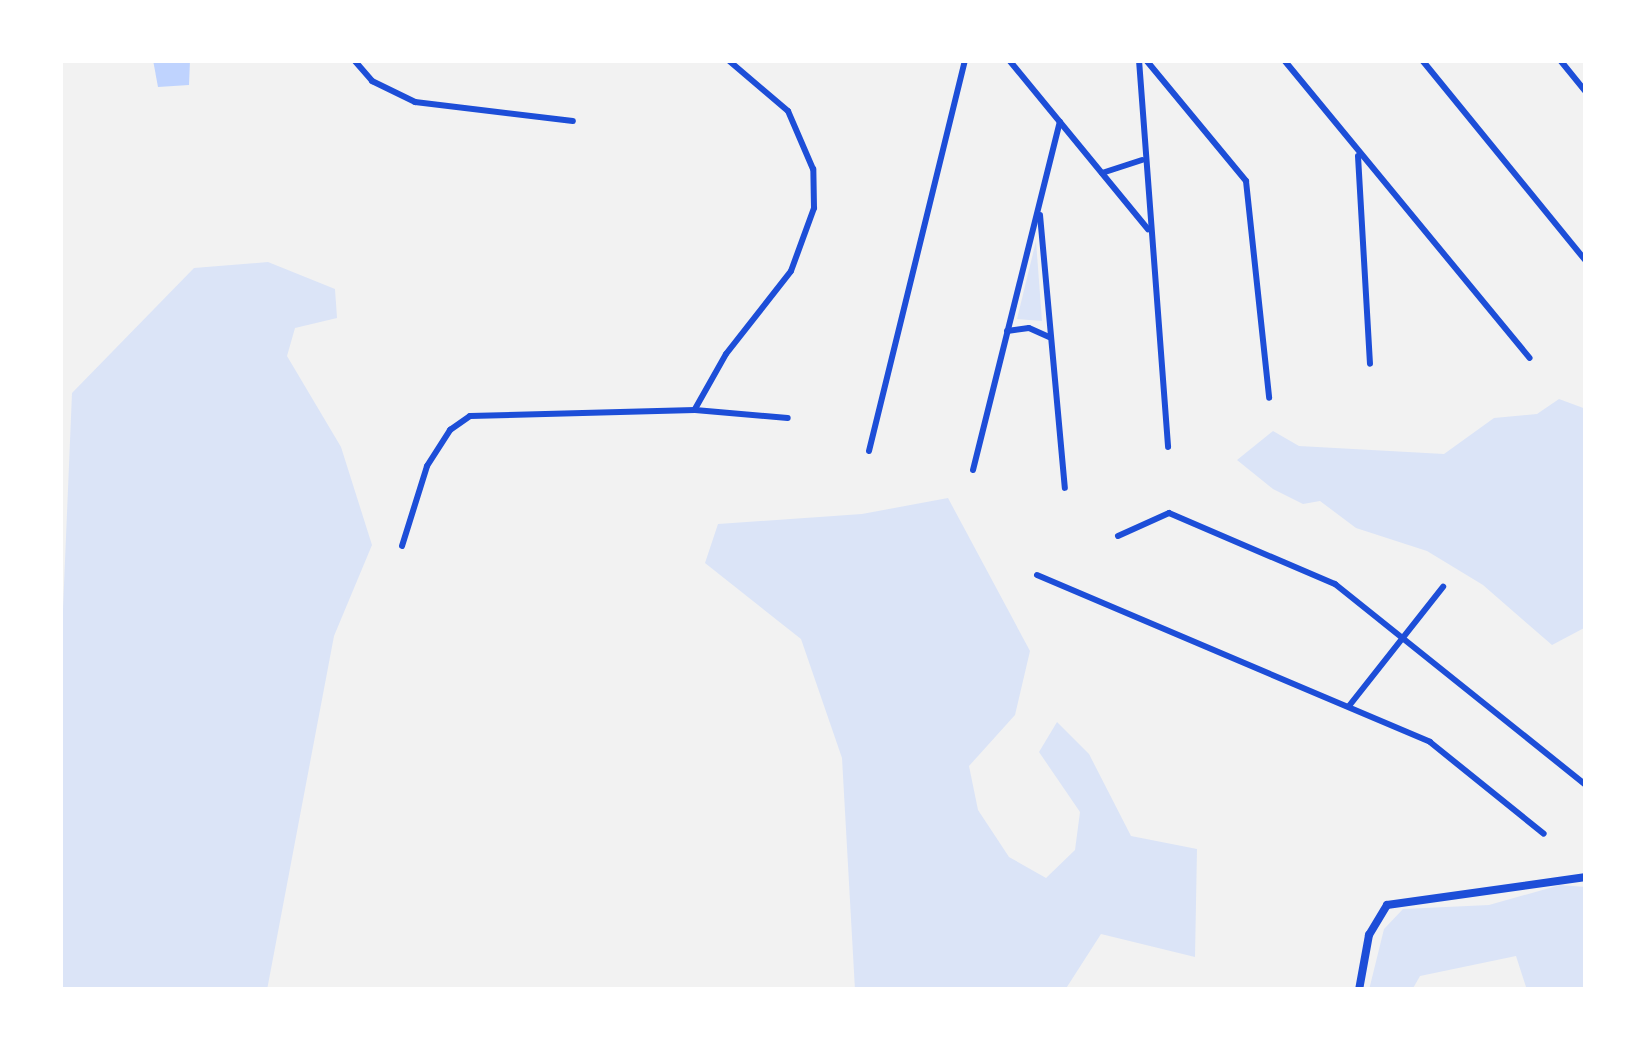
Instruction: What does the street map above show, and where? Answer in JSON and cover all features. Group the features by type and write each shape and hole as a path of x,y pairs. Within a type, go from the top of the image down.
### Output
{"street":[{"path":"354,60 372,81 415,102 573,121"},
{"path":"694,410 725,354 790,271 814,208 813,169 788,111 728,60"},
{"path":"869,451 965,60"},
{"path":"1010,60 1148,230"},
{"path":"1142,60 1142,160 1168,447"},
{"path":"1142,60 1246,181 1269,398"},
{"path":"1284,60 1530,358"},
{"path":"1422,60 1586,261"},
{"path":"1560,60 1586,92"},
{"path":"973,470 1060,122"},
{"path":"1358,152 1370,364"},
{"path":"1102,173 1142,160"},
{"path":"1040,205 1048,337 1065,488"},
{"path":"1007,331 1048,337"},
{"path":"402,546 427,466 450,430 470,416 694,410 788,418"},
{"path":"1118,536 1169,513 1335,584 1586,785"},
{"path":"1037,575 1441,749 1544,834"},
{"path":"1349,706 1443,587"},
{"path":"1359,990 1369,935 1387,905 1586,877"}],"shaded area":[{"path":"1036,241 1042,321 1017,319"},
{"path":"268,262 335,289 337,318 295,328 287,356 341,447 372,545 334,636 267,990 60,990 60,681 72,393 194,268"},
{"path":"1559,399 1586,409 1586,627 1552,645 1483,585 1427,551 1356,528 1320,501 1303,504 1273,489 1237,460 1273,431 1299,446 1444,454 1494,418 1537,414"},
{"path":"948,498 1030,651 1015,715 969,766 978,810 1009,857 1046,878 1075,850 1080,812 1039,752 1057,722 1089,754 1131,836 1197,849 1195,957 1101,934 1065,990 855,990 842,758 801,639 705,563 718,524 862,514"},
{"path":"1560,885 1586,887 1586,990 1527,990 1516,956 1420,976 1412,990 1369,990 1384,929 1403,909 1489,905"}],"water":[{"path":"153,60 190,60 189,85 158,87"}]}
